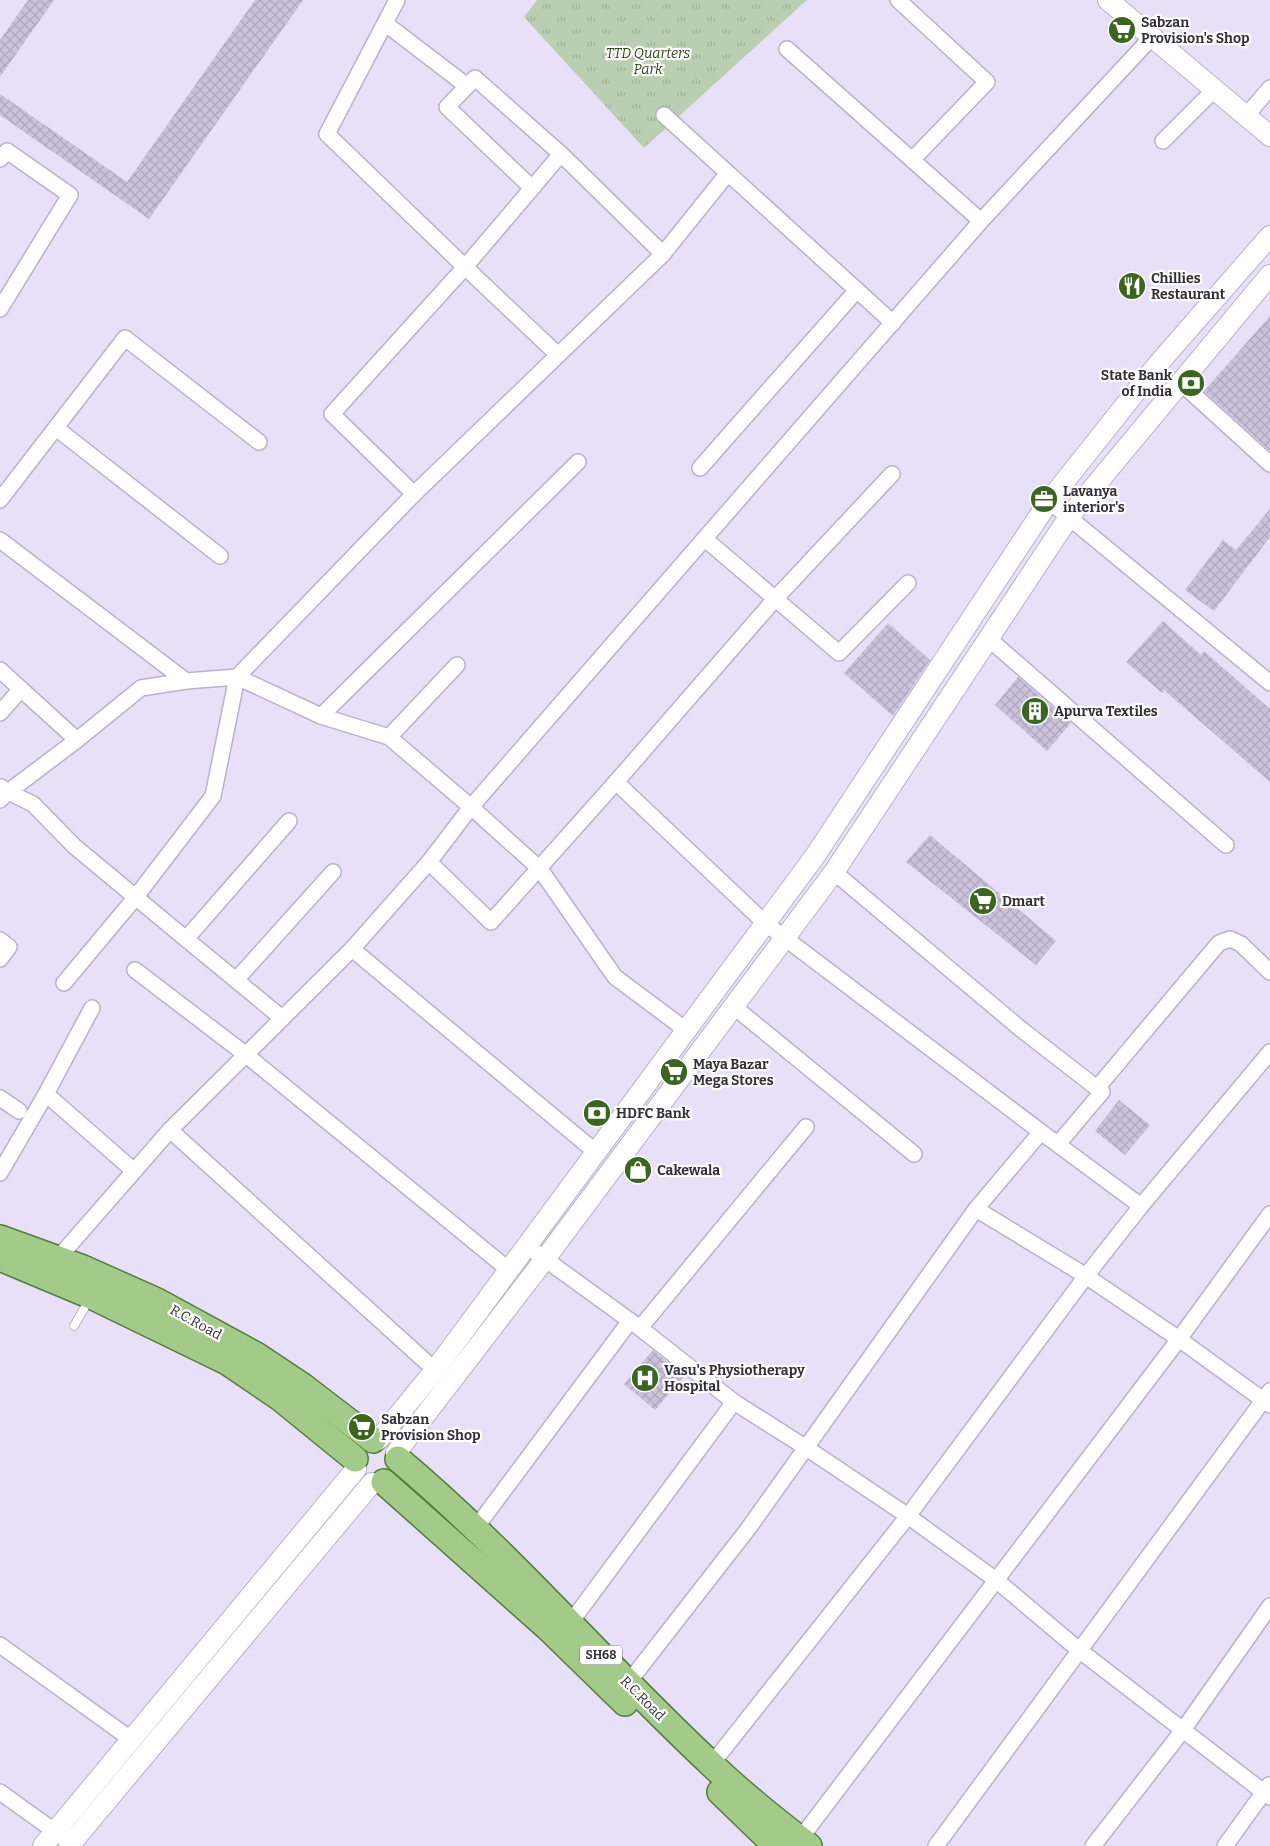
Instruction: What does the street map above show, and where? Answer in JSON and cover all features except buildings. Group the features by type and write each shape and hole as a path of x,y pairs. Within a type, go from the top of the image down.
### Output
{"main road":[{"name":"R.C.Road","path":"0,1238 50,1268 91,1296 227,1362 280,1398 548,1628 623,1702 776,1846"},
{"name":"R.C.Road","path":"0,1258 50,1268 83,1268 158,1301 256,1355 304,1387 386,1448 426,1482 571,1622 628,1683 711,1765 797,1844"},
{"path":"368,1442 386,1448 396,1470 389,1479 367,1473 359,1448 368,1442"}],"street":[{"path":"397,0 327,134 558,355"},
{"path":"898,0 987,82 912,160"},
{"path":"1110,1 1270,136"},
{"path":"386,24 467,86"},
{"path":"50,1268 170,1130 352,949 429,862 471,808 981,221 1152,37"},
{"path":"787,49 981,221"},
{"path":"532,188 447,107 474,78 561,154 663,254"},
{"path":"1246,116 1270,88"},
{"path":"1163,142 1214,90"},
{"path":"664,115 893,323"},
{"path":"0,159 7,151 70,195 0,309"},
{"path":"414,494 332,414 465,267 561,154"},
{"path":"64,984 135,898 212,796 237,677 414,494 663,254 728,173"},
{"path":"386,1448 435,1370 815,856 1049,501 1158,364 1270,236"},
{"path":"386,1448 546,1260 834,872 1069,517 1270,275"},
{"path":"700,468 856,290"},
{"path":"0,500 125,338 259,442"},
{"path":"1181,383 1270,464"},
{"path":"56,428 220,556"},
{"path":"321,716 578,462"},
{"path":"429,862 491,922 540,869 775,599 892,474"},
{"path":"1049,501 1270,684"},
{"path":"705,538 840,653 908,583"},
{"path":"0,540 186,681"},
{"path":"989,639 1226,845"},
{"path":"388,737 457,665"},
{"path":"0,670 77,740"},
{"path":"3,792 77,740 141,688 186,681 237,677 321,716 388,737 540,869 616,977 686,1030"},
{"path":"0,713 21,689"},
{"path":"616,782 765,923 1141,1206"},
{"path":"3,792 33,804 74,846 282,1018"},
{"path":"186,939 289,821"},
{"path":"236,980 334,872"},
{"path":"834,872 1022,1030 1102,1092 1058,1144"},
{"path":"1097,1088 1219,943 1230,939 1241,944 1270,972"},
{"path":"0,940 9,947 0,958"},
{"path":"352,949 597,1153"},
{"path":"135,970 245,1054 509,1270"},
{"path":"733,1006 914,1154"},
{"path":"0,1173 46,1094 92,1008"},
{"path":"711,1765 908,1516 1086,1276 1141,1206 1270,1052"},
{"path":"46,1094 134,1171"},
{"path":"0,1098 19,1111"},
{"path":"475,1529 635,1324 806,1127"},
{"path":"170,1130 435,1370"},
{"path":"628,1683 748,1529 976,1209 1041,1132"},
{"path":"936,1846 1079,1650 1268,1399 1086,1276 976,1209"},
{"path":"797,1844 1179,1339 1270,1214"},
{"path":"527,1246 635,1324 734,1402 806,1447 908,1516 996,1580 1079,1650 1182,1730 1268,1791 1225,1846"},
{"path":"571,1622 734,1402"},
{"path":"0,1792 49,1838 70,1845 165,1716 367,1473"},
{"path":"1093,1846 1182,1730 1270,1606"},
{"path":"0,1645 132,1740"},
{"path":"49,1838 132,1740 165,1716"}],"lane":[{"path":"74,1326 91,1296"}],"green space":[{"name":"TTD Quarters Park","path":"537,0 807,0 644,148 524,17"}],"place":[{"name":"Sabzan Provision's Shop","path":"1122,30"},
{"name":"Chillies Restaurant","path":"1132,286"},
{"name":"State Bank of India","path":"1191,383"},
{"name":"Lavanya interior's","path":"1044,499"},
{"name":"Apurva Textiles","path":"1035,711"},
{"name":"Dmart","path":"983,901"},
{"name":"Maya Bazar Mega Stores","path":"674,1072"},
{"name":"HDFC Bank","path":"597,1113"},
{"name":"Cakewala","path":"638,1170"},
{"name":"Vasu's Physiotherapy Hospital","path":"645,1378"},
{"name":"Sabzan Provision Shop","path":"362,1427"}]}
